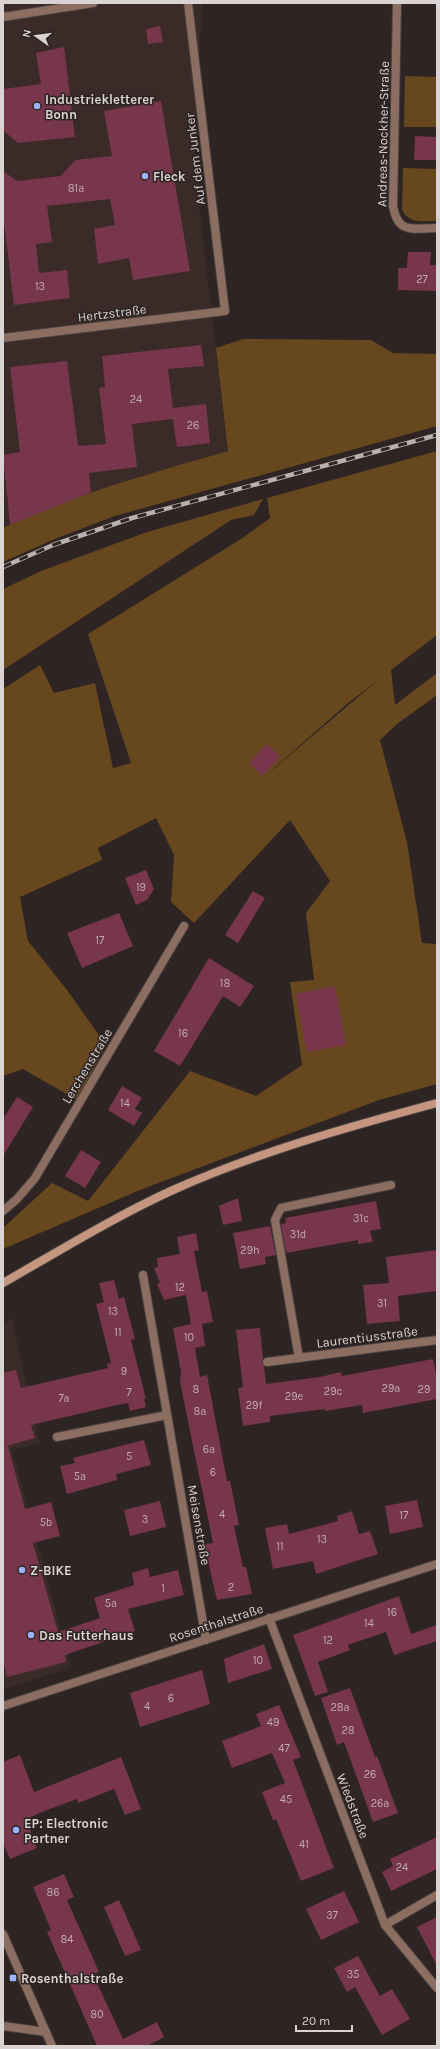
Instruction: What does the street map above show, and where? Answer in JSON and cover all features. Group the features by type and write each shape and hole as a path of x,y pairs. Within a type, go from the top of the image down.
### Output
{"main road":[{"path":"3,1283 129,1212 195,1181 284,1147 437,1103"}],"street":[{"path":"3,17 93,3"},
{"name":"Auf dem Junker","path":"188,3 225,311"},
{"name":"Andreas-Nockher-Straße","path":"397,3 393,206 398,224 405,228 437,228"},
{"name":"Hertzstraße","path":"3,338 225,311"},
{"name":"Lerchenstraße","path":"3,1211 17,1199 35,1178 184,926"},
{"name":"Laurentiusstraße","path":"299,1358 275,1220 281,1208 391,1185"},
{"name":"Meisenstraße","path":"143,1275 206,1640"},
{"name":"Laurentiusstraße","path":"268,1362 437,1340"},
{"path":"57,1437 168,1415"},
{"name":"Rosenthalstraße","path":"3,1706 437,1564"},
{"name":"Wiedstraße","path":"269,1618 385,1925 437,1988"},
{"path":"385,1925 437,1895"},
{"path":"3,1934 52,2046"},
{"path":"3,2026 46,2032"}],"shaded area":[{"path":"3,3 202,3 194,162 228,451 138,477 48,509 3,528"},
{"path":"405,76 437,77 437,127 404,127"},
{"path":"403,168 437,169 437,221 416,221 404,214 402,209"},
{"path":"243,339 371,340 393,353 437,354 437,426 115,516 57,538 3,562 3,528 85,494 228,451 216,348"},
{"path":"437,451 437,635 391,670 395,705 437,673 437,695 397,724 380,740 407,842 422,943 437,944 437,1084 379,1100 140,1190 3,1249 3,1228 52,1183 88,1201 190,1071 256,1096 302,1065 290,982 314,980 306,913 330,881 290,820 194,923 171,902 174,855 156,818 98,848 102,860 20,897 28,941 67,990 106,1045 77,1100 23,1069 3,1076 3,689 40,665 54,693 95,683 113,768 131,763 88,634 241,539 270,518 267,498","holes":["378,680 257,783 347,704"]},
{"path":"263,499 254,515 231,520 3,670 3,589 41,571 147,532"},
{"path":"13,1317 14,1328 40,1443 12,1450 71,1667 3,1690 3,1324"}],"building":[{"path":"160,26 163,42 148,44 146,29"},
{"name":"Industriekletterer Bonn","path":"64,47 75,137 18,143 4,131 3,89 41,84 36,53"},
{"path":"161,101 190,271 133,280 129,258 98,264 94,229 115,225 110,199 47,206 52,242 36,244 39,273 67,270 70,298 14,305 3,215 3,171 17,181 61,176 75,160 112,156 104,111"},
{"path":"415,136 437,137 437,160 414,160"},
{"path":"408,252 431,252 430,265 436,265 436,291 398,290 398,268 407,268"},
{"path":"201,345 204,366 168,369 173,408 206,404 210,443 177,447 173,419 132,424 137,467 89,473 91,492 10,525 3,455 20,452 10,367 67,361 78,446 106,444 99,388 105,387 102,356"},
{"path":"267,744 280,757 262,776 249,763"},
{"path":"146,870 154,889 147,900 136,905 125,878"},
{"path":"253,891 265,898 238,943 225,935"},
{"path":"119,913 133,946 82,968 67,933"},
{"path":"209,958 254,986 240,1007 223,996 180,1066 154,1051"},
{"path":"335,986 346,1045 307,1052 296,994"},
{"path":"122,1086 142,1098 135,1109 142,1113 134,1126 108,1110"},
{"path":"17,1097 33,1107 3,1156 3,1119"},
{"path":"81,1150 101,1162 85,1188 65,1176"},
{"path":"238,1198 242,1221 223,1225 219,1206"},
{"path":"376,1201 381,1229 370,1231 373,1242 358,1244 358,1240 286,1253 281,1224 286,1223 285,1218"},
{"path":"270,1226 276,1255 265,1257 266,1264 240,1269 233,1233"},
{"path":"196,1233 199,1250 194,1251 202,1292 207,1291 213,1322 202,1324 205,1346 195,1348 200,1377 207,1375 227,1481 230,1481 239,1525 234,1526 243,1567 246,1567 252,1594 217,1600 204,1544 213,1543 180,1381 181,1372 173,1328 191,1324 186,1295 164,1300 157,1284 160,1283 154,1268 158,1267 157,1258 180,1254 177,1237"},
{"path":"437,1250 437,1291 398,1296 400,1321 367,1324 363,1285 389,1283 386,1257"},
{"path":"114,1280 119,1299 124,1297 135,1339 131,1340 146,1399 144,1399 146,1407 130,1411 128,1403 31,1425 35,1438 3,1447 3,1373 16,1370 21,1388 108,1368 107,1364 111,1363 96,1304 104,1302 99,1283"},
{"path":"260,1328 263,1358 262,1362 264,1366 266,1384 320,1377 341,1372 342,1376 433,1359 437,1379 437,1399 363,1413 362,1405 325,1411 325,1409 270,1416 270,1422 243,1426 238,1388 243,1387 236,1330"},
{"path":"144,1440 151,1465 116,1474 117,1480 67,1494 60,1466 75,1463 73,1458"},
{"path":"8,1446 25,1509 51,1502 60,1536 33,1543 58,1632 100,1618 94,1598 134,1585 132,1573 148,1568 150,1577 178,1570 184,1595 128,1609 135,1631 65,1655 66,1662 7,1677 3,1660 3,1447"},
{"path":"417,1500 423,1527 390,1534 385,1506"},
{"path":"160,1501 166,1527 130,1536 124,1510"},
{"path":"352,1511 359,1534 370,1531 378,1554 316,1574 313,1561 273,1569 265,1528 287,1524 289,1534 338,1521 337,1516"},
{"path":"399,1596 411,1634 437,1625 437,1641 394,1655 386,1632 348,1645 350,1650 318,1662 328,1692 315,1696 293,1635"},
{"path":"264,1644 272,1669 228,1683 224,1659"},
{"path":"202,1670 210,1704 140,1727 130,1693"},
{"path":"350,1688 375,1757 377,1756 398,1813 373,1822 344,1742 337,1745 321,1698"},
{"path":"279,1705 301,1757 293,1760 334,1868 301,1881 276,1819 273,1820 262,1792 285,1783 272,1753 232,1768 222,1741 261,1726 256,1714"},
{"path":"20,1755 34,1792 121,1757 141,1809 125,1815 114,1789 78,1803 77,1799 47,1810 26,1819 37,1848 10,1859 3,1843 3,1762"},
{"path":"437,1837 437,1869 391,1891 382,1872 393,1866 390,1859"},
{"path":"64,1874 74,1897 67,1900 99,1972 93,1974 123,2039 157,2022 164,2037 147,2046 97,2046 47,1932 51,1930 33,1887"},
{"path":"344,1891 359,1922 321,1940 306,1909"},
{"path":"119,1900 141,1950 125,1956 104,1907"},
{"path":"437,1917 437,1966 417,1927"},
{"path":"358,1956 380,1996 392,1989 410,2019 382,2035 355,1987 347,1992 334,1968"}],"railway":[{"path":"3,567 53,545 132,518 437,435"}],"place":[{"name":"Industriekletterer Bonn","path":"37,106"},
{"name":"Fleck","path":"145,176"},
{"name":"Z-BIKE","path":"22,1570"},
{"name":"Das Futterhaus","path":"31,1635"},
{"name":"EP: Electronic Partner","path":"16,1830"},
{"name":"Rosenthalstraße","path":"13,1978"}]}
